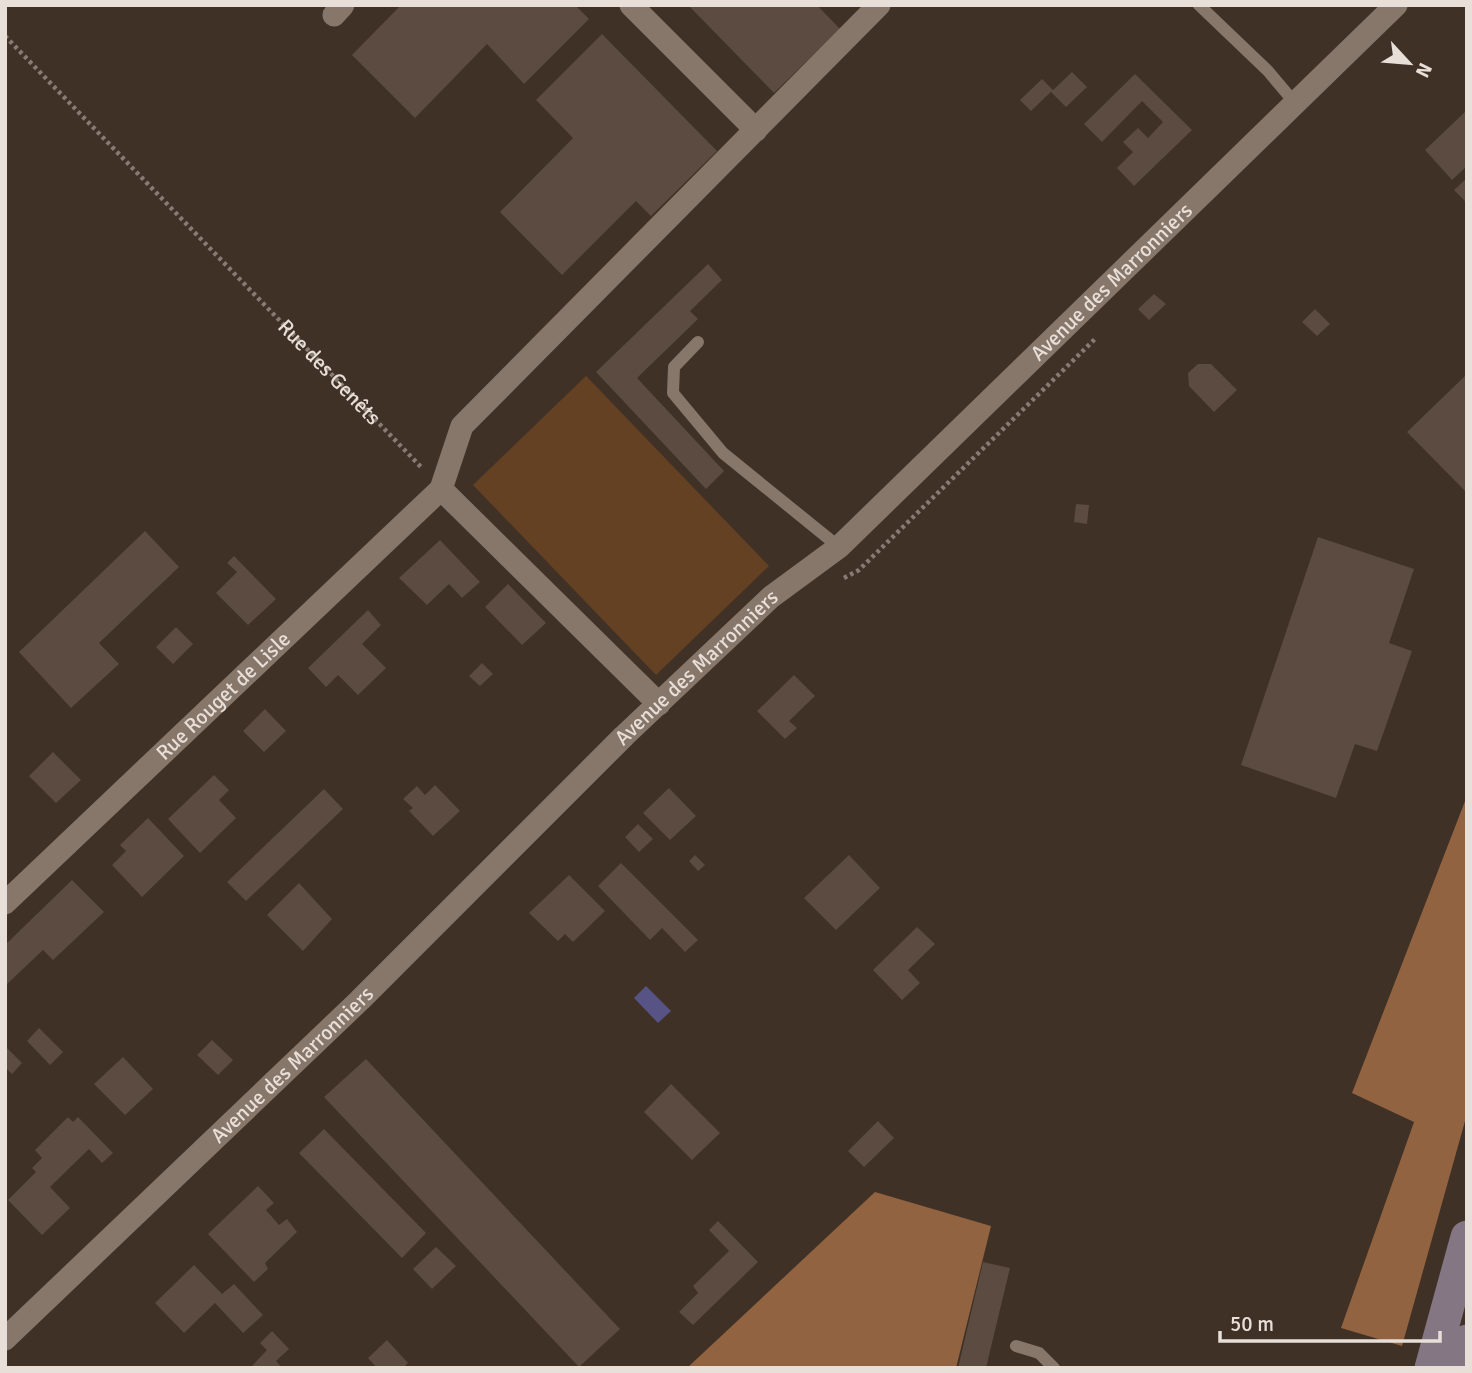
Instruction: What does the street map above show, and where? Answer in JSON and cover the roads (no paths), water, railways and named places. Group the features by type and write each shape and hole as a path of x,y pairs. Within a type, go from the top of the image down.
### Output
{"main road":[{"path":"1431,1368 1467,1237"},
{"path":"1460,1368 1467,1341"}],"street":[{"path":"631,5 756,130"},
{"path":"659,704 441,489 463,426 880,5"},
{"name":"Avenue des Marronniers","path":"5,1339 360,1000 771,597 839,547 1396,5"},
{"name":"Rue Rouget de Lisle","path":"5,904 441,489"}],"lane":[{"path":"1199,5 1268,71 1295,103"},
{"path":"698,341 674,367 673,393 723,453 839,547"},
{"path":"1016,1346 1040,1353 1054,1368"}]}
